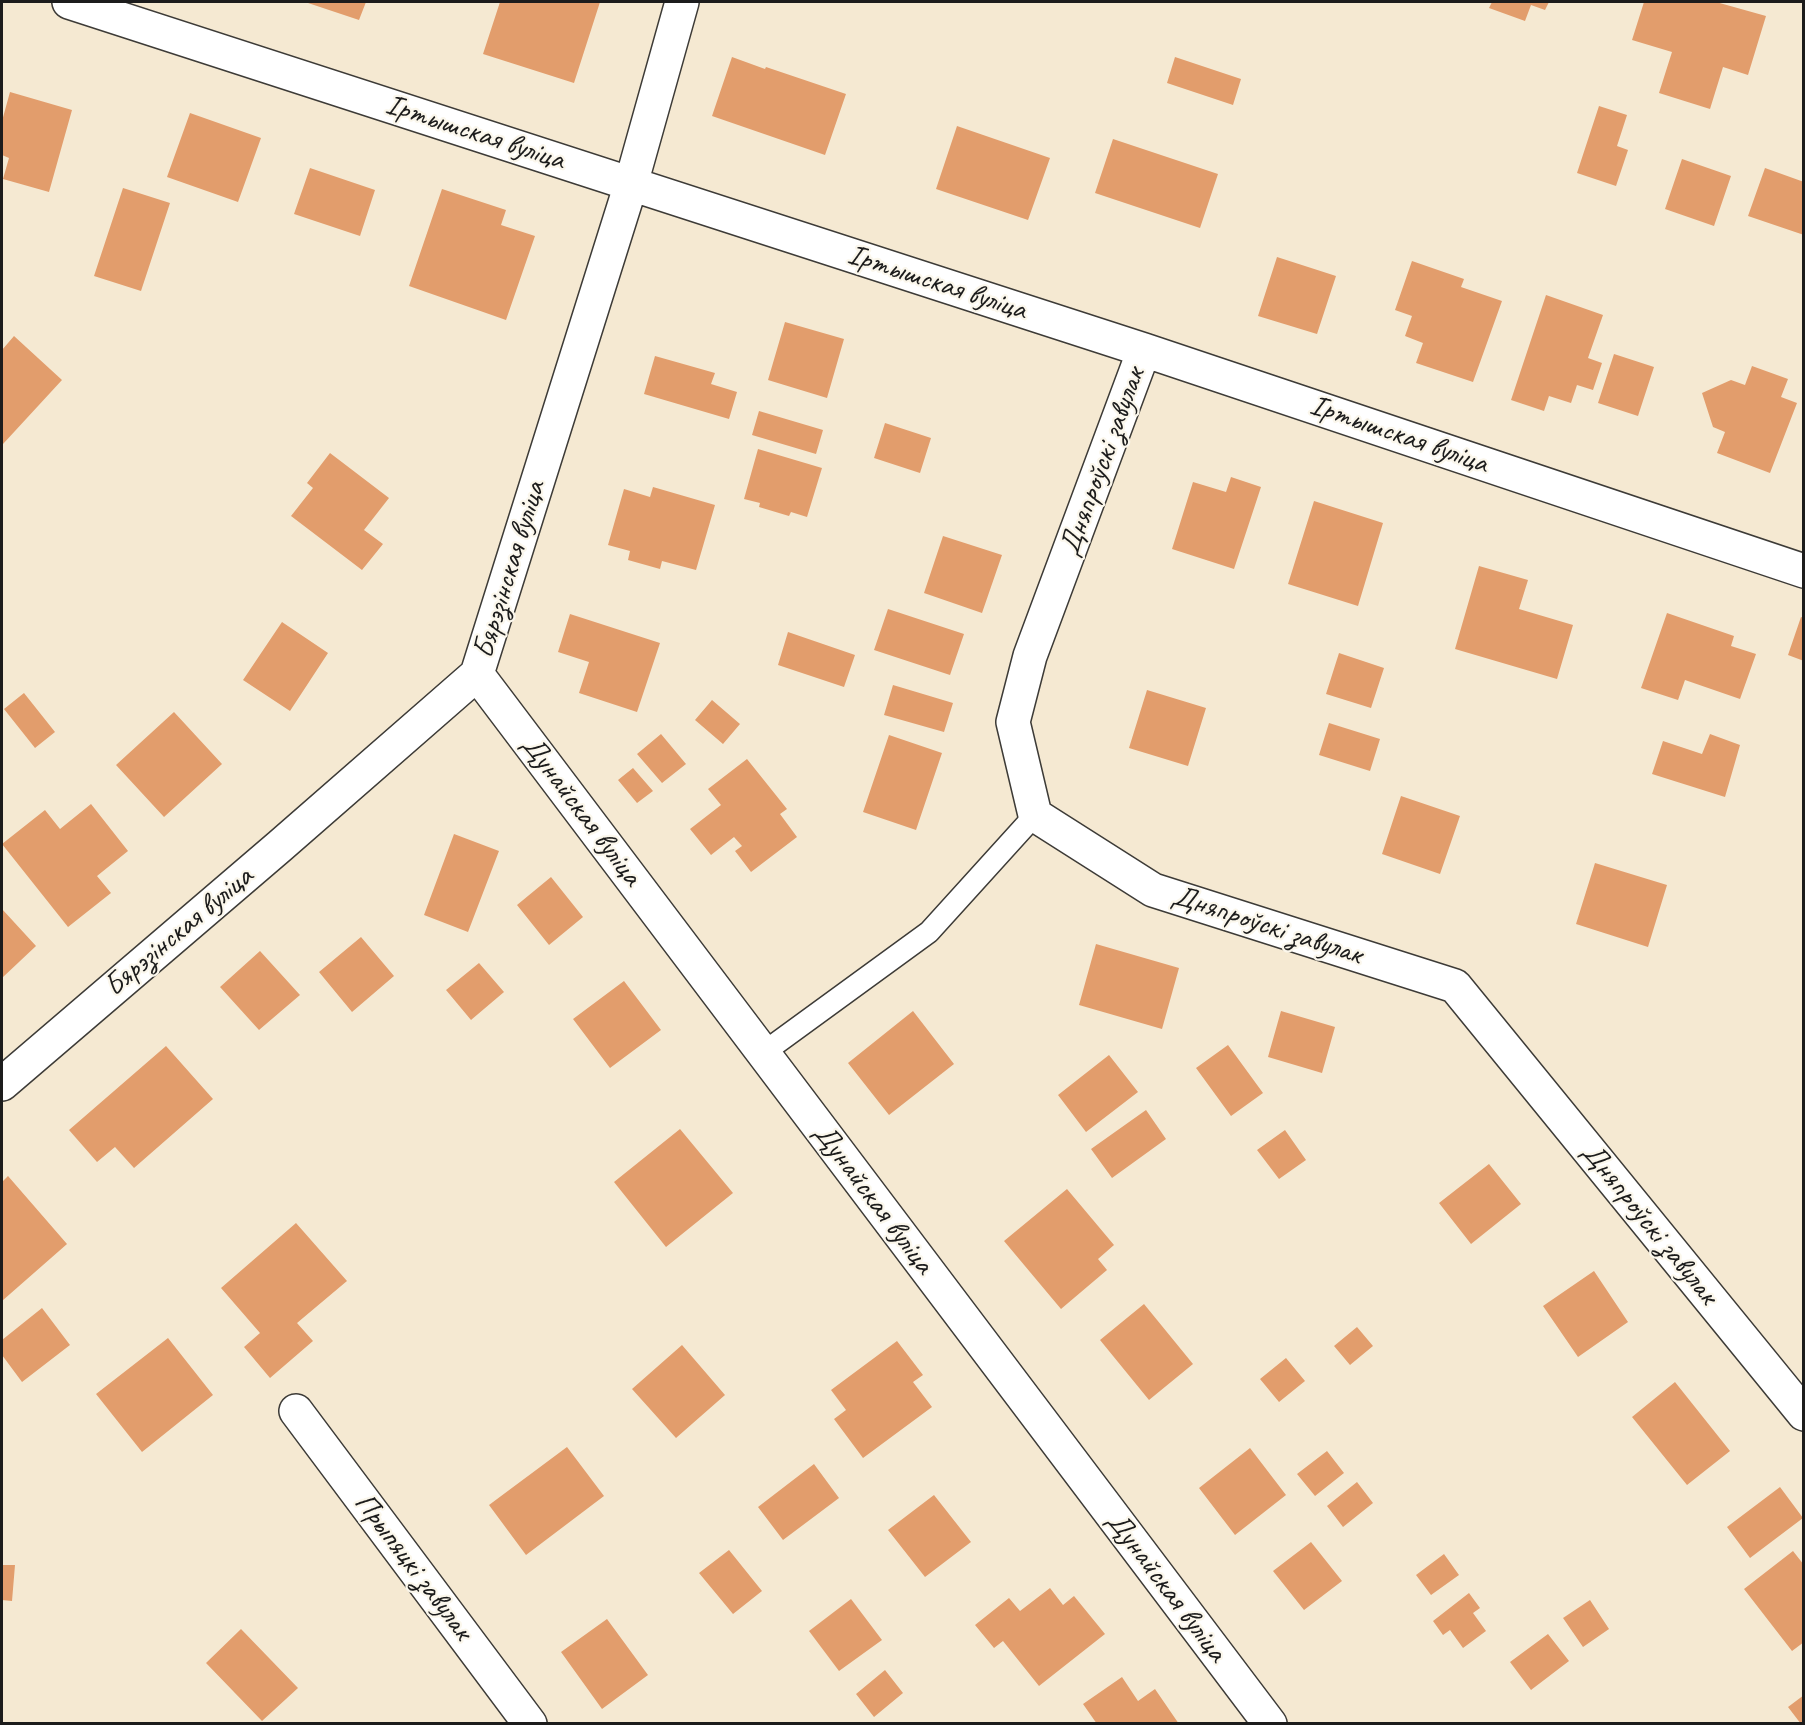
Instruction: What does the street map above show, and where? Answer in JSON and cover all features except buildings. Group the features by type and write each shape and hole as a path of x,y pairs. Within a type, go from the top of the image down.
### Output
{"street":[{"name":"Іртышская вуліца","path":"69,2 1144,350 1803,571"},
{"name":"Бярэзінская вуліца","path":"2,1084 477,674 631,184 682,2"},
{"name":"Дняпроўскі завулак","path":"1144,350 1030,656 1013,722 1035,815 1153,890 1455,986 1801,1406"},
{"name":"Дунайская вуліца","path":"477,674 1270,1724"},
{"name":"Прыпяцкі завулак","path":"296,1411 530,1724"}],"lane":[{"path":"763,1053 929,932 1035,815"}]}
